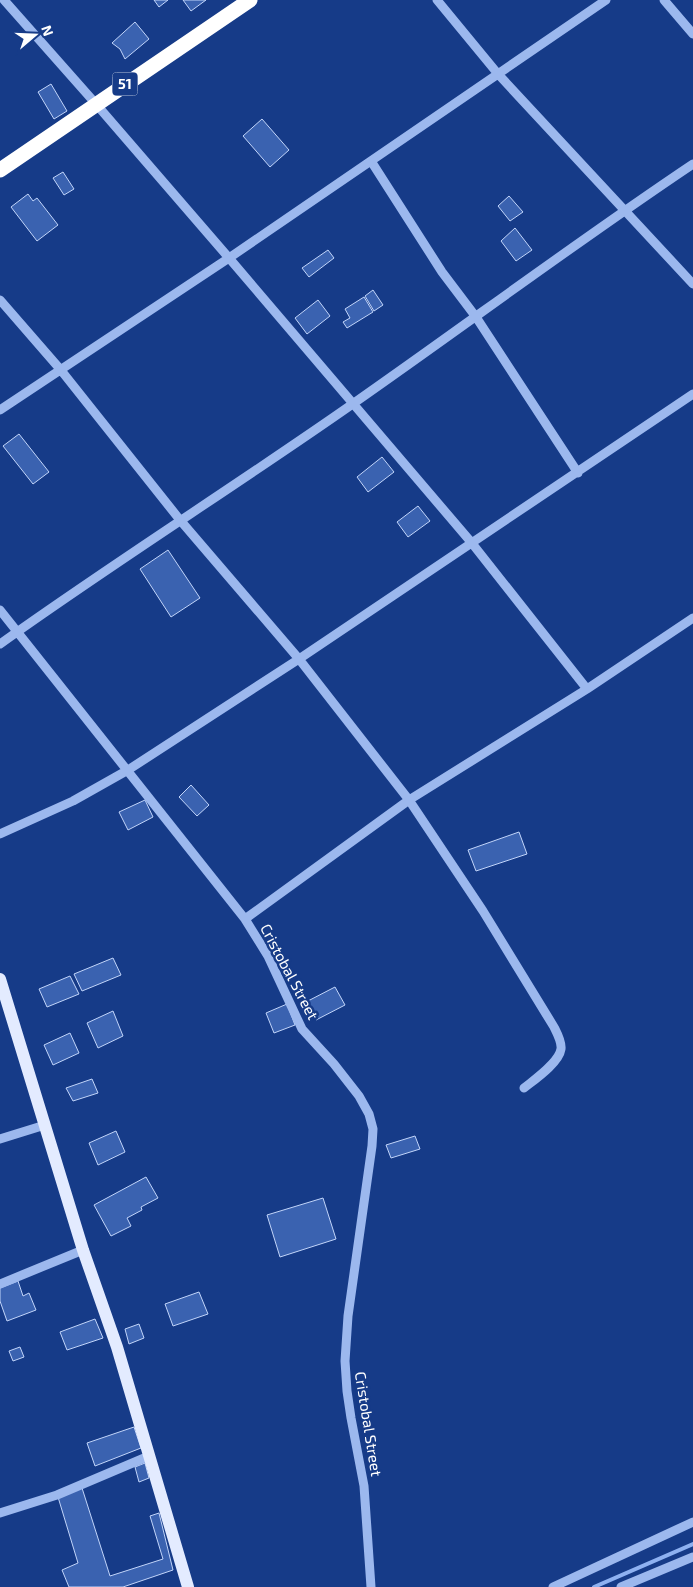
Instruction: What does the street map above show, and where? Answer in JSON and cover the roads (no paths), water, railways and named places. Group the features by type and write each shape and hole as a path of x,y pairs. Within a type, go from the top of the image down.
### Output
{"highway":[{"name":"51","path":"0,170 250,0"}],"main road":[{"path":"0,979 83,1250 116,1347 188,1587"}],"street":[{"path":"4,0 229,258 472,542 588,689"},
{"path":"437,0 498,74 693,284"},
{"path":"0,410 229,258 606,0"},
{"path":"664,0 693,34"},
{"path":"371,161 442,272 476,317 578,473"},
{"path":"0,644 352,404 624,210 693,164"},
{"path":"0,300 60,370 180,520 299,659 409,800 483,911 554,1027 560,1041 561,1049 558,1058 524,1088"},
{"path":"0,834 73,801 128,770 299,659 693,394"},
{"name":"Cristobal Street","path":"0,610 246,919 268,956 302,1029 334,1064 359,1096 369,1114 373,1129 372,1146 348,1316 345,1361 351,1418 364,1486 371,1587"},
{"path":"246,919 409,800 588,689 693,618"},
{"path":"0,1139 45,1125"},
{"path":"0,1284 83,1250"},
{"path":"0,1513 57,1495 149,1456"},
{"path":"553,1587 693,1522"},
{"path":"621,1587 693,1557"}],"waterway":[{"path":"594,1587 693,1544"}]}
